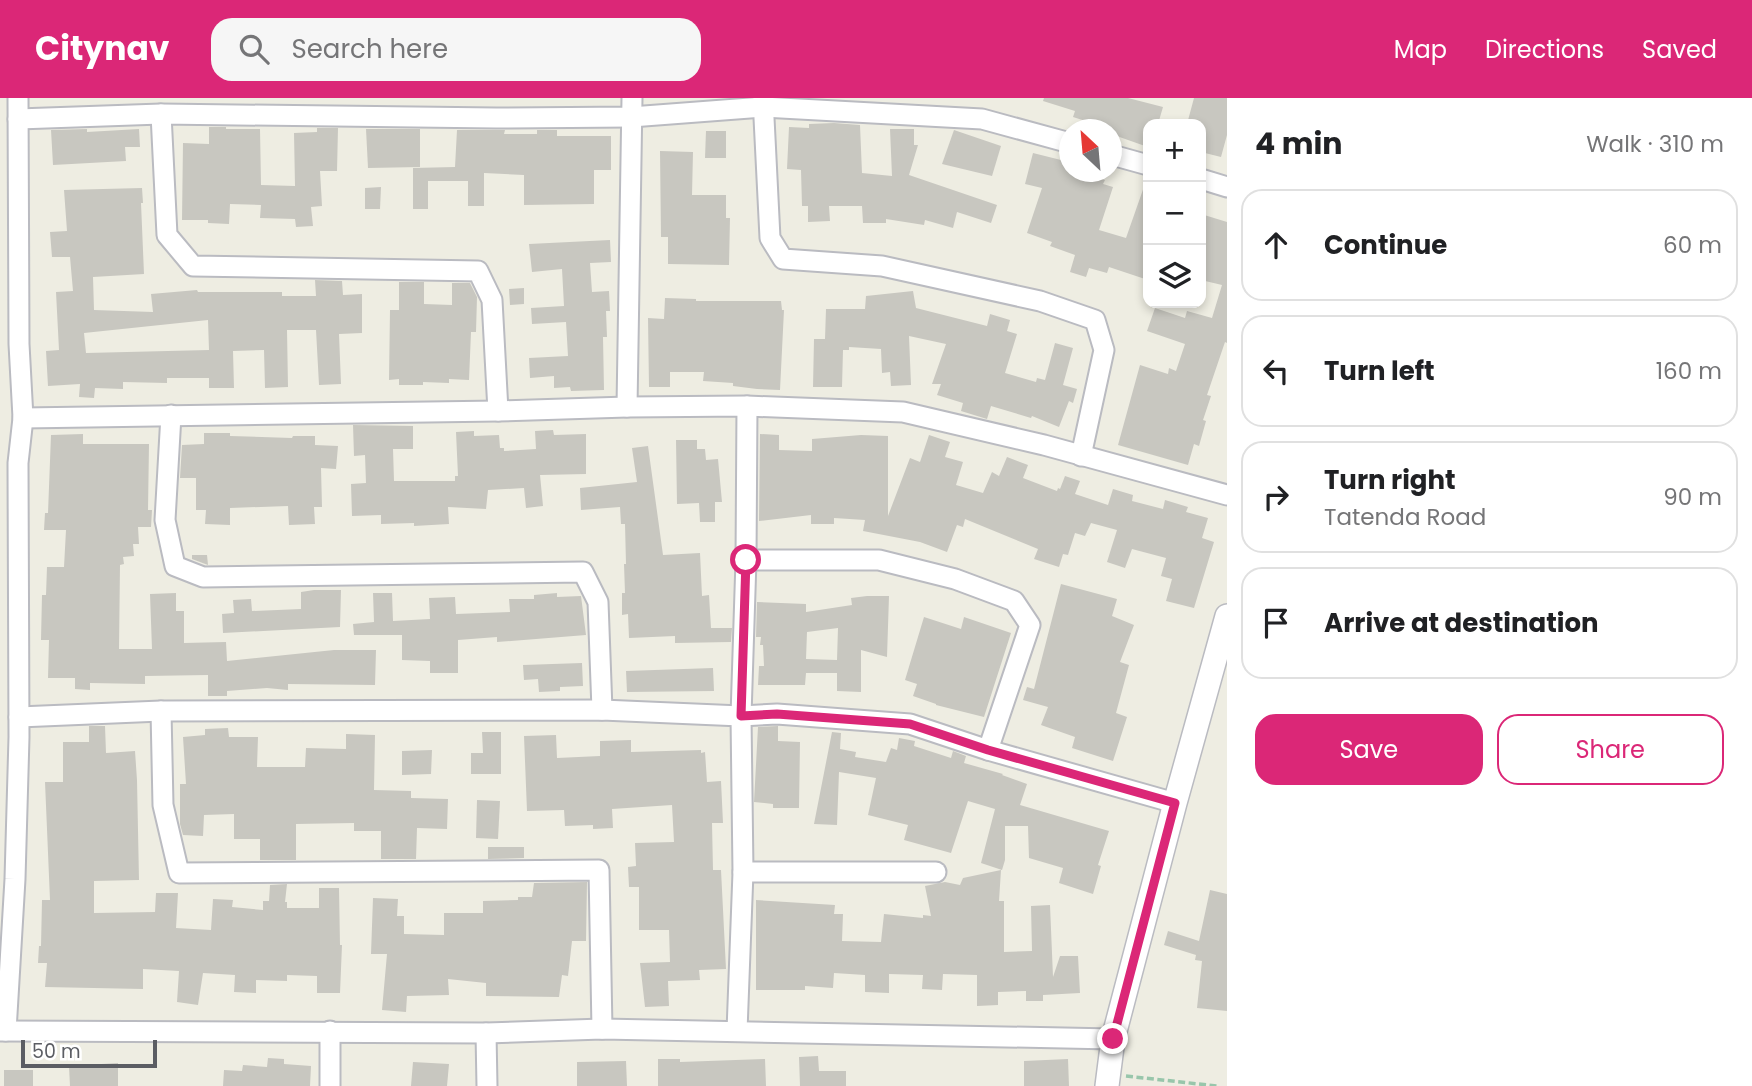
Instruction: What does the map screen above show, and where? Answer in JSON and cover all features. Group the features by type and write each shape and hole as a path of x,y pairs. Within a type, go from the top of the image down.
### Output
{"street":[{"path":"18,98 9,343 23,418 9,463 12,730 3,1031 486,1033 602,1030 1113,1039"},
{"path":"496,98 496,118"},
{"path":"18,119 161,114 496,118 631,108 763,103 982,119 1059,140"},
{"path":"763,103 770,238 783,259 882,267 1040,301 1095,320 1104,349 1082,456"},
{"path":"627,407 631,108"},
{"path":"161,114 167,235 193,266 478,271 492,300 498,411"},
{"path":"1122,158 1143,164"},
{"path":"1206,181 1227,187"},
{"path":"23,418 627,407 747,407 903,412 1227,495"},
{"path":"737,1031 743,872 741,716 747,407"},
{"path":"171,415 165,520 175,566 203,577 583,572 598,602 602,710"},
{"path":"746,560 879,560 955,579 1014,601 1030,625 988,750"},
{"path":"1107,1080 1113,1039 1227,616"},
{"path":"12,730 161,711 602,710 741,716 777,714 910,724 988,750 1175,803"},
{"path":"161,711 163,806 179,873 598,870 602,1030"},
{"path":"743,872 936,872"},
{"path":"330,1031 330,1086"},
{"path":"486,1033 487,1086"}],"path":[{"path":"1107,1080 1217,1086"}],"building":[{"path":"1044,98 1128,98 1163,107 1159,119 1143,119 1143,145 1122,138 1122,119 1079,119 1073,117 1075,111 1043,101"},
{"path":"1194,98 1227,98 1227,135 1221,157 1206,153 1206,119 1188,119"},
{"path":"809,124 860,125 862,173 892,176 890,129 914,129 914,145 918,145 909,175 997,205 991,223 957,212 953,228 925,220 924,225 886,219 886,223 863,223 862,206 829,206 830,221 808,222 808,206 802,206 801,170 787,169 789,127 809,128"},
{"path":"209,127 260,129 261,185 295,186 294,133 317,132 317,128 338,128 337,171 320,171 322,206 311,207 313,226 296,227 295,219 260,218 261,205 230,204 229,224 208,223 208,220 182,220 183,143 209,144"},
{"path":"87,129 87,132 139,129 140,147 125,147 126,161 53,165 51,130"},
{"path":"366,129 420,129 420,167 368,168"},
{"path":"457,130 505,130 504,134 537,134 537,130 557,130 557,136 611,136 611,170 594,170 594,204 524,205 524,175 484,173 484,206 468,206 468,181 428,181 428,209 413,209 413,168 455,167"},
{"path":"954,130 1001,146 992,176 942,164"},
{"path":"706,131 726,131 726,158 705,158"},
{"path":"660,151 693,152 692,195 726,195 726,218 730,218 729,265 668,264 668,237 661,237"},
{"path":"1033,153 1059,160 1059,182 1104,182 1103,184 1113,187 1099,230 1126,238 1143,190 1143,278 1109,267 1107,273 1089,268 1086,277 1070,272 1075,255 1050,246 1052,242 1027,233 1042,188 1025,184"},
{"path":"381,187 380,209 365,209 365,188"},
{"path":"142,188 144,274 93,277 94,310 153,312 151,294 197,290 282,292 282,296 316,296 315,280 342,281 343,295 362,294 362,333 339,334 341,384 319,385 316,330 287,330 288,387 265,388 264,350 233,351 234,388 209,388 209,378 167,378 167,383 123,382 123,389 95,388 94,398 79,397 80,384 48,386 46,351 59,350 56,292 73,291 70,257 52,257 50,232 67,231 64,190","holes":["208,320 209,350 86,353 84,333"]},
{"path":"1206,216 1227,222 1227,343 1225,342 1207,395 1211,396 1203,420 1206,421 1199,446 1194,444 1188,465 1118,445 1140,365 1168,374 1169,368 1176,371 1185,344 1147,331 1155,308 1185,318 1187,311 1212,318 1222,285 1206,281"},
{"path":"610,240 611,262 590,263 592,292 609,291 610,311 606,311 607,337 603,337 604,390 571,391 570,387 554,388 554,376 530,378 529,358 568,356 566,322 532,324 531,308 564,306 562,269 532,272 529,244"},
{"path":"399,282 424,282 424,304 452,305 452,283 470,283 477,297 476,332 471,332 469,380 449,379 449,383 399,385 399,379 389,380 390,310 399,310"},
{"path":"524,288 524,304 510,305 509,289"},
{"path":"913,291 916,308 987,326 990,314 1010,320 1007,331 1017,334 1005,373 1036,382 1037,378 1045,380 1055,343 1073,348 1063,385 1077,389 1073,403 1069,401 1059,427 1032,416 1031,418 991,406 987,419 961,411 963,403 937,395 941,384 932,384 946,344 909,336 911,385 891,386 890,372 882,373 881,349 849,347 849,350 843,350 842,387 813,387 814,339 825,339 826,309 865,309 866,296"},
{"path":"665,298 696,301 781,301 784,310 780,390 703,381 704,372 670,372 670,387 649,387 648,318 664,319"},
{"path":"353,425 413,426 413,449 393,449 394,481 455,481 455,476 458,476 456,432 474,431 474,436 499,435 500,448 504,448 504,451 536,449 535,431 553,430 554,435 586,434 586,474 540,475 543,506 526,508 524,488 488,490 486,509 448,507 449,524 381,524 381,515 352,516 351,484 366,483 365,455 354,456"},
{"path":"204,433 292,438 315,436 315,445 338,446 336,469 321,468 322,507 314,507 315,524 289,525 288,506 230,508 230,525 205,524 206,510 196,510 196,478 180,478 182,445 204,444"},
{"path":"83,434 83,444 149,444 148,510 152,510 151,527 138,527 139,544 133,544 134,556 123,557 124,564 120,565 119,649 152,649 150,594 176,593 176,611 184,611 184,643 226,642 227,661 334,650 376,650 375,685 288,684 288,690 267,688 227,691 227,696 208,696 208,675 145,676 145,684 90,683 90,690 75,689 75,678 48,678 49,640 41,640 42,595 46,595 47,567 64,567 66,530 44,530 45,513 48,513 51,435"},
{"path":"760,434 779,435 779,450 812,451 812,439 888,436 888,516 910,458 920,462 929,435 950,442 945,457 963,462 956,485 983,493 992,472 999,476 1007,457 1028,465 1023,478 1057,491 1065,476 1080,481 1075,494 1108,505 1113,489 1133,495 1132,501 1163,509 1165,500 1188,507 1186,512 1208,518 1202,538 1214,542 1194,608 1166,601 1172,579 1161,576 1166,558 1132,549 1125,568 1107,562 1117,530 1091,523 1085,536 1075,533 1068,555 1063,554 1059,567 1034,559 1038,549 965,519 963,527 957,525 947,552 920,542 863,531 865,520 834,518 834,524 811,524 811,515 759,521"},
{"path":"676,440 697,440 697,449 705,449 706,460 718,459 722,502 715,502 715,522 700,522 699,503 677,504"},
{"path":"648,446 663,555 700,553 702,596 709,595 711,628 732,628 731,642 675,643 675,636 629,638 628,614 622,615 626,564 625,524 621,524 620,507 581,510 580,488 637,482 632,448"},
{"path":"192,555 207,555 208,565 192,559"},
{"path":"1061,584 1117,599 1112,616 1134,625 1120,662 1129,665 1116,713 1127,717 1113,761 1072,748 1075,737 1041,725 1048,707 1023,700 1027,687 1034,689"},
{"path":"341,590 340,627 223,633 222,614 234,613 233,600 251,599 252,611 301,609 301,592"},
{"path":"373,593 392,593 393,621 430,619 429,598 455,597 456,614 510,612 509,599 534,599 534,595 557,593 557,597 581,596 586,635 497,642 497,637 458,640 458,673 430,673 430,661 402,660 402,635 354,635 353,624 374,622"},
{"path":"889,596 887,657 861,650 861,692 837,691 837,673 806,673 805,685 758,685 759,666 764,666 761,637 756,637 757,602 806,604 806,612 852,605 851,598","holes":["838,628 837,660 806,659 807,632"]},
{"path":"924,617 961,629 964,617 1011,633 984,717 936,705 913,696 917,684 905,680"},
{"path":"582,663 583,686 560,687 560,691 539,692 538,679 524,680 523,665"},
{"path":"713,668 714,691 627,692 626,671"},
{"path":"89,726 105,726 106,753 135,751 137,780 139,880 94,881 94,913 155,912 156,893 178,893 176,928 211,930 213,899 233,900 232,907 263,910 263,901 269,901 270,885 287,884 287,908 319,908 319,888 339,888 342,945 340,993 317,993 317,976 287,975 287,981 256,980 256,993 234,992 235,975 203,973 198,1005 177,1002 179,971 143,969 143,989 45,987 47,963 38,963 42,900 50,900 45,782 63,782 63,742 89,742"},
{"path":"778,726 778,741 800,742 799,808 773,808 773,804 754,802 758,727"},
{"path":"228,728 229,737 258,737 257,767 305,767 306,748 346,749 346,734 375,735 374,790 411,791 411,798 448,799 447,829 417,828 416,859 381,859 381,831 354,831 354,823 296,824 296,860 260,860 260,839 234,839 234,814 204,815 203,836 183,835 180,824 180,784 186,784 183,737 205,735 205,729"},
{"path":"482,732 501,732 501,774 471,774 471,753 483,753"},
{"path":"832,732 841,733 840,749 856,752 855,757 886,762 891,748 897,750 899,738 915,741 914,746 951,758 953,751 966,756 964,763 1027,784 1020,805 1109,831 1098,865 1101,866 1093,894 1059,883 1063,868 1029,858 1028,826 1005,826 1005,860 1002,870 981,863 995,809 968,801 951,853 904,840 908,825 868,815 876,778 839,772 837,825 814,824"},
{"path":"556,735 557,758 600,756 600,741 631,740 631,752 701,750 701,753 705,752 707,782 721,781 723,823 712,823 713,870 721,870 726,969 699,970 700,980 668,981 669,1006 645,1007 640,963 670,962 669,930 639,930 639,887 629,887 628,867 636,866 635,843 674,842 672,805 612,809 613,828 593,829 593,825 565,826 564,810 527,811 524,736"},
{"path":"432,750 431,774 402,775 402,751"},
{"path":"477,800 500,801 498,839 476,838"},
{"path":"488,847 524,847 524,858 488,859"},
{"path":"1001,870 999,901 1004,901 1004,952 1032,951 1031,906 1050,905 1053,977 1060,956 1078,956 1080,993 1043,995 1043,1001 1026,1001 1026,991 998,992 998,1005 977,1006 977,975 943,974 942,990 922,989 923,975 889,974 889,993 865,992 865,975 834,973 833,988 805,986 805,990 756,990 756,900 835,905 834,914 843,914 842,941 881,942 884,914 923,918 923,915 931,916 925,886 945,882 960,885 963,878"},
{"path":"587,882 586,941 572,941 568,976 562,975 559,997 486,996 486,983 448,979 449,995 407,996 406,1012 382,1010 387,954 371,954 373,898 398,899 397,916 404,916 404,934 444,935 444,913 483,913 483,901 532,897 534,883"},
{"path":"1210,890 1227,894 1227,1011 1197,1008 1202,961 1195,960 1196,955 1164,945 1168,931 1199,941"},
{"path":"818,1056 819,1071 846,1071 846,1086 800,1086 799,1057"},
{"path":"268,1058 284,1059 284,1064 311,1066 310,1086 223,1086 224,1070 242,1071 243,1065 267,1067"},
{"path":"658,1059 680,1059 680,1062 765,1059 766,1086 658,1086"},
{"path":"1068,1059 1069,1086 1024,1086 1024,1061"},
{"path":"626,1061 627,1086 577,1086 577,1062"},
{"path":"413,1062 449,1064 447,1086 411,1086"},
{"path":"118,1063 118,1086 70,1086 69,1066"},
{"path":"4,1070 33,1070 33,1086 4,1086"}],"route":[{"path":"746,560 741,716 777,714 910,724 988,750 1175,803 1113,1039"}]}
